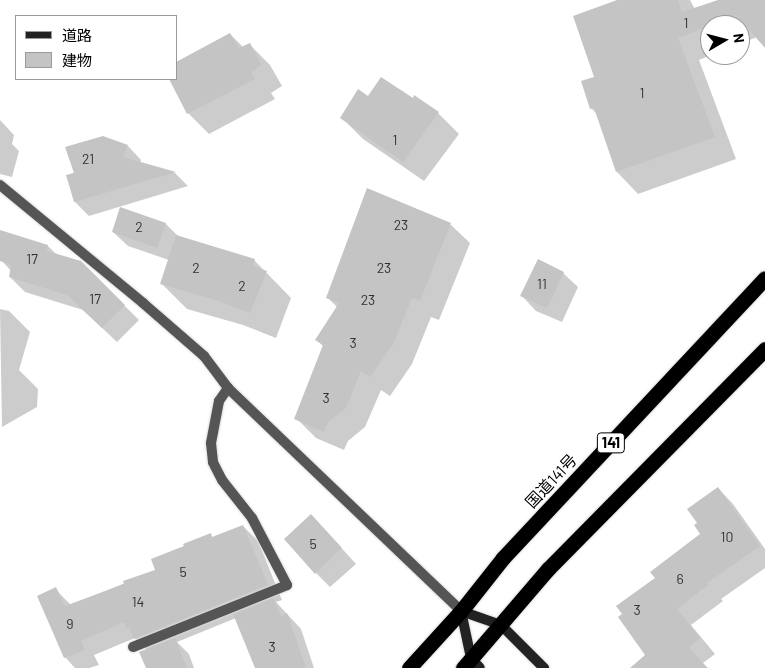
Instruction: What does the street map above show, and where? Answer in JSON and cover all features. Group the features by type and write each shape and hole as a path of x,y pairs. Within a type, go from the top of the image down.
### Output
{"highway":[{"name":"国道141号","path":"409,668 461,611 503,558 765,278"},
{"name":"141","path":"471,665 500,625 548,569 765,349"}],"street":[{"path":"0,185 204,356 228,388 461,611 500,625 544,668"},
{"path":"133,647 286,585 252,518 222,480 213,462 211,443 219,401 228,388"},
{"path":"461,611 471,665"}],"building":[{"path":"617,0 678,0 682,12 718,0 765,0 765,48 750,31 750,15 736,15 734,13 735,15 700,15 700,30 678,38 715,137 616,172 594,108 590,109 581,81 594,77 573,16"},
{"path":"230,33 239,48 250,43 262,65 251,72 255,79 187,114 170,80 178,80 178,61"},
{"path":"381,77 413,98 414,95 439,112 403,162 340,118 358,89 368,96"},
{"path":"103,136 128,145 123,157 176,172 74,202 66,175 74,173 65,147"},
{"path":"367,188 451,223 420,301 412,298 393,344 370,377 361,371 346,408 329,421 324,432 294,419 323,345 315,340 339,303 326,298"},
{"path":"120,207 166,223 157,248 112,232"},
{"path":"0,230 48,245 47,251 81,261 125,305 102,328 67,295 9,277 11,265 0,261"},
{"path":"176,235 255,259 253,266 267,271 250,313 216,300 160,284"},
{"path":"538,259 564,272 547,308 520,296"},
{"path":"718,487 760,546 707,583 708,585 677,609 700,638 689,647 707,668 630,668 645,655 618,617 622,614 616,606 655,578 650,572 700,534 694,525 697,523 687,509"},
{"path":"311,514 342,548 315,574 284,539"},
{"path":"243,525 268,585 134,639 129,627 126,628 124,622 81,641 85,650 64,658 37,596 56,587 65,606 124,584 123,581 155,570 151,559 184,546 183,544 211,533 212,537"},
{"path":"273,598 281,616 287,613 306,668 255,668 233,614"},
{"path":"175,638 187,668 146,668 139,652"}]}
